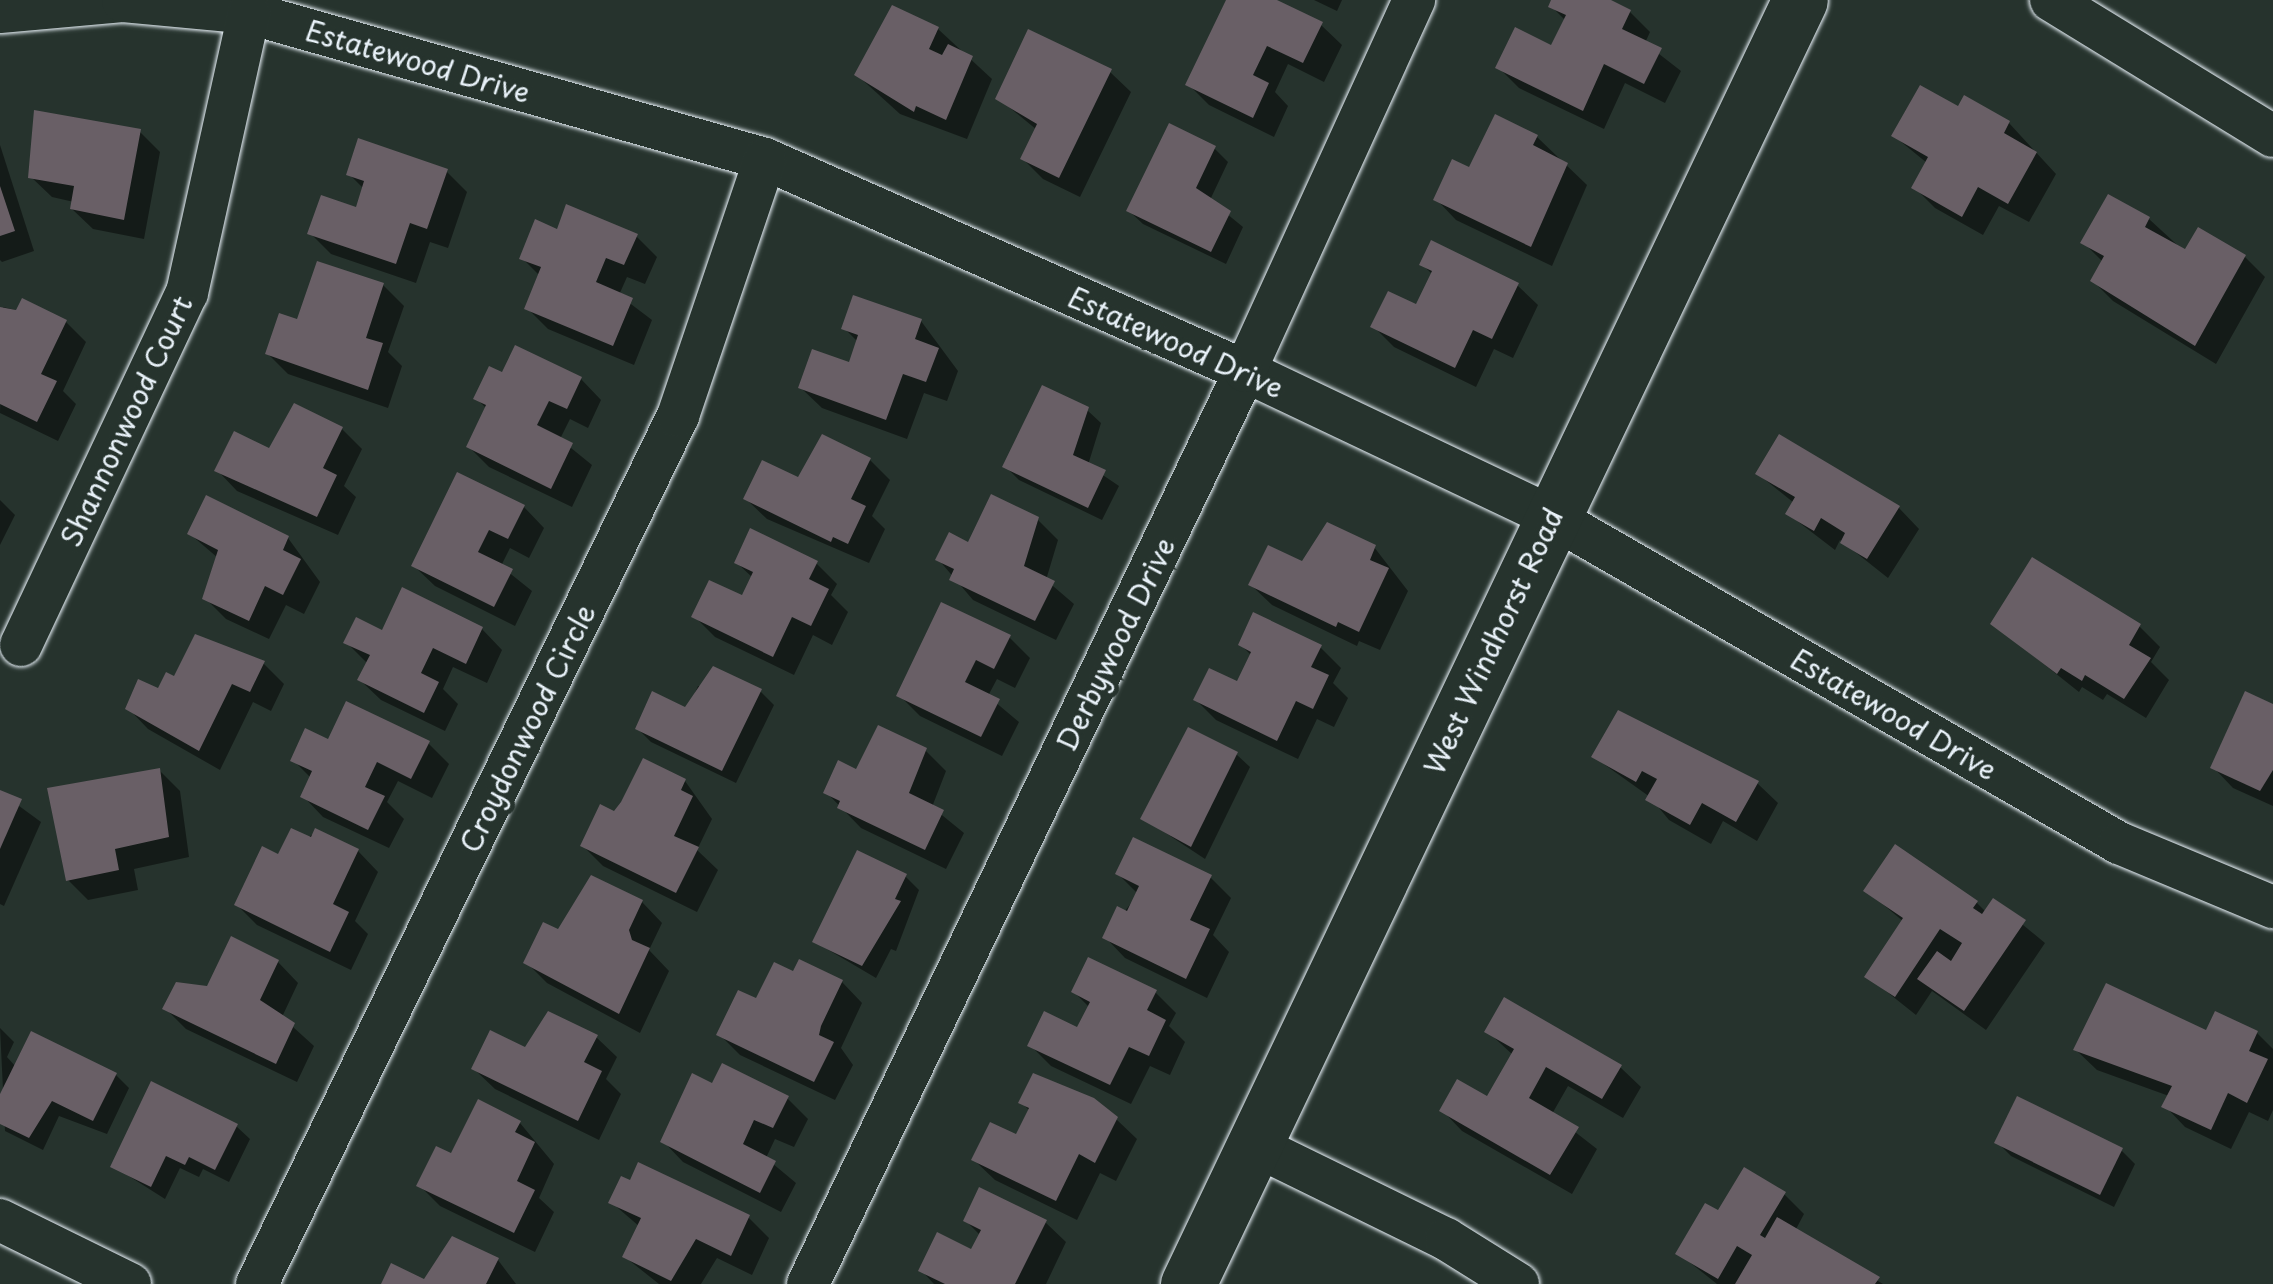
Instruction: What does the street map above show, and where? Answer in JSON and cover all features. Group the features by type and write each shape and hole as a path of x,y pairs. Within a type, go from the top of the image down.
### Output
{"street":[{"name":"Derbywood Drive","path":"808,1284 1246,372 1414,0"},
{"name":"West Windhorst Road","path":"1188,1284 1800,0"},
{"path":"2051,0 2273,136"},
{"name":"Estatewood Drive","path":"0,12 124,1 249,13 765,160 1246,372 1552,517 2119,843 2273,906"},
{"name":"Shannonwood Court","path":"21,645 187,293 249,13"},
{"name":"Croydonwood Circle","path":"257,1284 678,416 765,160"},
{"path":"1254,1145 1446,1239 1518,1284"},
{"path":"0,1220 130,1284"}],"building":[{"path":"1226,0 1277,0 1323,22 1303,63 1267,46 1253,75 1269,83 1253,118 1185,85"},
{"path":"1551,0 1611,0 1631,10 1622,29 1662,48 1644,84 1604,64 1583,111 1495,68 1515,27 1551,45 1566,15 1548,7"},
{"path":"892,5 939,27 929,49 942,55 948,44 973,56 946,120 916,106 914,112 854,75"},
{"path":"1028,29 1112,69 1059,178 1020,159 1037,124 995,99"},
{"path":"1920,85 1958,106 1964,95 2010,121 2004,133 2037,152 2008,204 1978,187 1962,217 1911,188 1928,157 1891,136"},
{"path":"34,110 141,129 124,220 70,209 74,186 28,178"},
{"path":"1495,114 1538,135 1533,145 1568,163 1531,247 1433,200 1452,159 1469,167"},
{"path":"1169,123 1216,146 1196,188 1231,211 1211,252 1126,211"},
{"path":"358,138 448,169 427,229 410,223 396,264 307,234 321,195 356,207 364,181 346,175"},
{"path":"0,186 15,231 0,236"},
{"path":"2108,194 2150,217 2145,227 2185,249 2198,227 2246,255 2195,346 2090,281 2104,256 2080,243"},
{"path":"566,204 638,234 624,265 606,258 596,282 633,298 613,346 524,309 541,267 519,259 535,219 557,229"},
{"path":"1431,240 1519,283 1492,339 1473,330 1455,368 1370,327 1388,291 1416,304 1432,271 1419,265"},
{"path":"317,261 384,283 366,338 383,343 368,390 265,354 279,313 297,319"},
{"path":"853,295 922,319 915,339 939,348 926,382 903,374 886,420 798,388 812,349 849,362 858,335 841,329"},
{"path":"22,298 67,320 41,374 57,381 37,422 0,404 0,307 16,310"},
{"path":"515,345 582,377 567,409 549,401 537,425 573,443 551,489 466,447 486,405 473,399 489,366 502,372"},
{"path":"1042,385 1089,407 1073,455 1106,470 1088,508 1002,467"},
{"path":"294,403 343,427 323,468 337,475 317,517 214,471 234,431 269,448"},
{"path":"822,434 871,458 851,499 866,506 848,544 833,537 831,542 743,499 762,460 798,477"},
{"path":"1779,434 1900,506 1867,559 1840,543 1845,533 1821,518 1814,531 1785,514 1795,497 1755,474"},
{"path":"457,472 525,505 508,539 489,530 478,552 513,569 494,607 411,566"},
{"path":"991,494 1039,517 1024,566 1055,581 1035,621 949,580 954,569 935,560 949,532 968,542"},
{"path":"206,495 289,536 283,550 301,559 283,595 265,586 249,621 202,599 218,550 187,534"},
{"path":"1327,522 1376,545 1370,560 1389,568 1359,632 1338,622 1336,627 1248,585 1268,545 1302,561"},
{"path":"750,528 818,561 809,579 829,589 811,626 792,617 773,657 691,617 709,580 742,595 753,572 734,563"},
{"path":"2032,557 2141,624 2129,645 2151,658 2124,699 2085,675 2082,681 2061,668 2057,674 1990,624"},
{"path":"402,587 483,627 466,664 433,648 421,673 439,682 424,713 357,680 370,655 343,643 356,617 382,630"},
{"path":"941,602 1011,635 994,669 976,660 965,682 1000,699 981,737 896,696"},
{"path":"1253,612 1322,645 1311,667 1329,675 1313,709 1296,701 1277,741 1193,700 1209,668 1237,681 1251,652 1238,645"},
{"path":"195,634 265,661 250,692 232,684 199,751 125,709 138,679 158,688 166,672 174,676"},
{"path":"713,666 762,689 722,771 635,729 652,691 685,707"},
{"path":"2245,691 2273,704 2273,770 2260,791 2210,768"},
{"path":"346,701 430,741 411,779 377,762 365,787 385,796 368,830 300,797 312,771 290,761 305,728 328,739"},
{"path":"1618,710 1759,781 1736,822 1702,803 1690,825 1645,800 1657,779 1642,771 1636,782 1591,757"},
{"path":"878,725 927,748 909,793 944,810 925,850 837,808 840,801 823,793 838,760 856,769"},
{"path":"1188,727 1238,752 1191,847 1140,819"},
{"path":"643,758 686,779 681,790 693,796 674,836 699,847 676,893 580,846 600,804 614,811"},
{"path":"160,768 169,837 115,849 119,870 66,881 47,788"},
{"path":"0,790 22,799 0,849"},
{"path":"291,828 311,837 315,828 359,849 333,904 349,912 330,952 234,905 262,846 278,854"},
{"path":"1133,837 1212,875 1190,920 1210,929 1186,979 1102,938 1117,906 1127,911 1139,886 1115,874"},
{"path":"1895,844 1978,901 1973,908 1982,914 1993,898 2026,920 1964,1011 1917,979 1937,951 1951,961 1962,943 1940,929 1895,997 1864,977 1903,918 1863,891"},
{"path":"857,850 907,874 895,899 901,901 862,966 812,942"},
{"path":"591,875 643,900 629,930 632,940 650,948 619,1014 523,963 543,922 558,929"},
{"path":"231,936 279,960 260,1000 295,1023 276,1064 162,1009 176,982 207,986"},
{"path":"1088,957 1157,990 1147,1010 1166,1020 1149,1056 1129,1047 1110,1085 1027,1046 1044,1011 1077,1027 1090,1002 1071,992"},
{"path":"799,959 843,980 821,1026 819,1035 834,1042 814,1082 716,1035 738,990 756,998 774,962 793,971"},
{"path":"2106,983 2206,1030 2215,1011 2258,1031 2249,1051 2268,1059 2247,1103 2228,1093 2211,1130 2161,1107 2172,1086 2073,1050"},
{"path":"1504,997 1622,1065 1602,1099 1546,1067 1529,1098 1579,1127 1550,1175 1439,1111 1457,1079 1487,1096 1514,1049 1484,1032"},
{"path":"548,1011 598,1035 584,1062 602,1071 578,1121 471,1069 490,1030 525,1047"},
{"path":"31,1031 117,1073 93,1121 52,1101 29,1138 0,1124 0,1094"},
{"path":"722,1063 789,1096 773,1128 754,1120 743,1144 776,1161 760,1193 660,1142 692,1073 712,1083"},
{"path":"1033,1073 1094,1098 1118,1117 1095,1163 1079,1154 1056,1201 971,1160 990,1122 1016,1134 1029,1108 1018,1103"},
{"path":"151,1081 238,1124 215,1170 189,1157 185,1165 166,1156 151,1187 110,1167"},
{"path":"2017,1096 2123,1148 2100,1195 1994,1143"},
{"path":"478,1099 521,1121 515,1132 535,1142 517,1181 535,1190 514,1233 416,1186 436,1146 451,1153"},
{"path":"638,1162 750,1215 731,1256 696,1239 671,1281 622,1257 641,1218 608,1203 621,1176 630,1180"},
{"path":"1744,1167 1786,1192 1760,1235 1765,1238 1777,1217 1880,1277 1875,1284 1735,1284 1752,1255 1737,1246 1718,1279 1675,1254 1705,1203 1718,1210"},
{"path":"979,1187 1047,1220 1015,1284 945,1284 918,1271 937,1232 971,1249 981,1230 963,1221"},
{"path":"452,1236 499,1258 486,1284 381,1284 391,1263 424,1279"}]}
